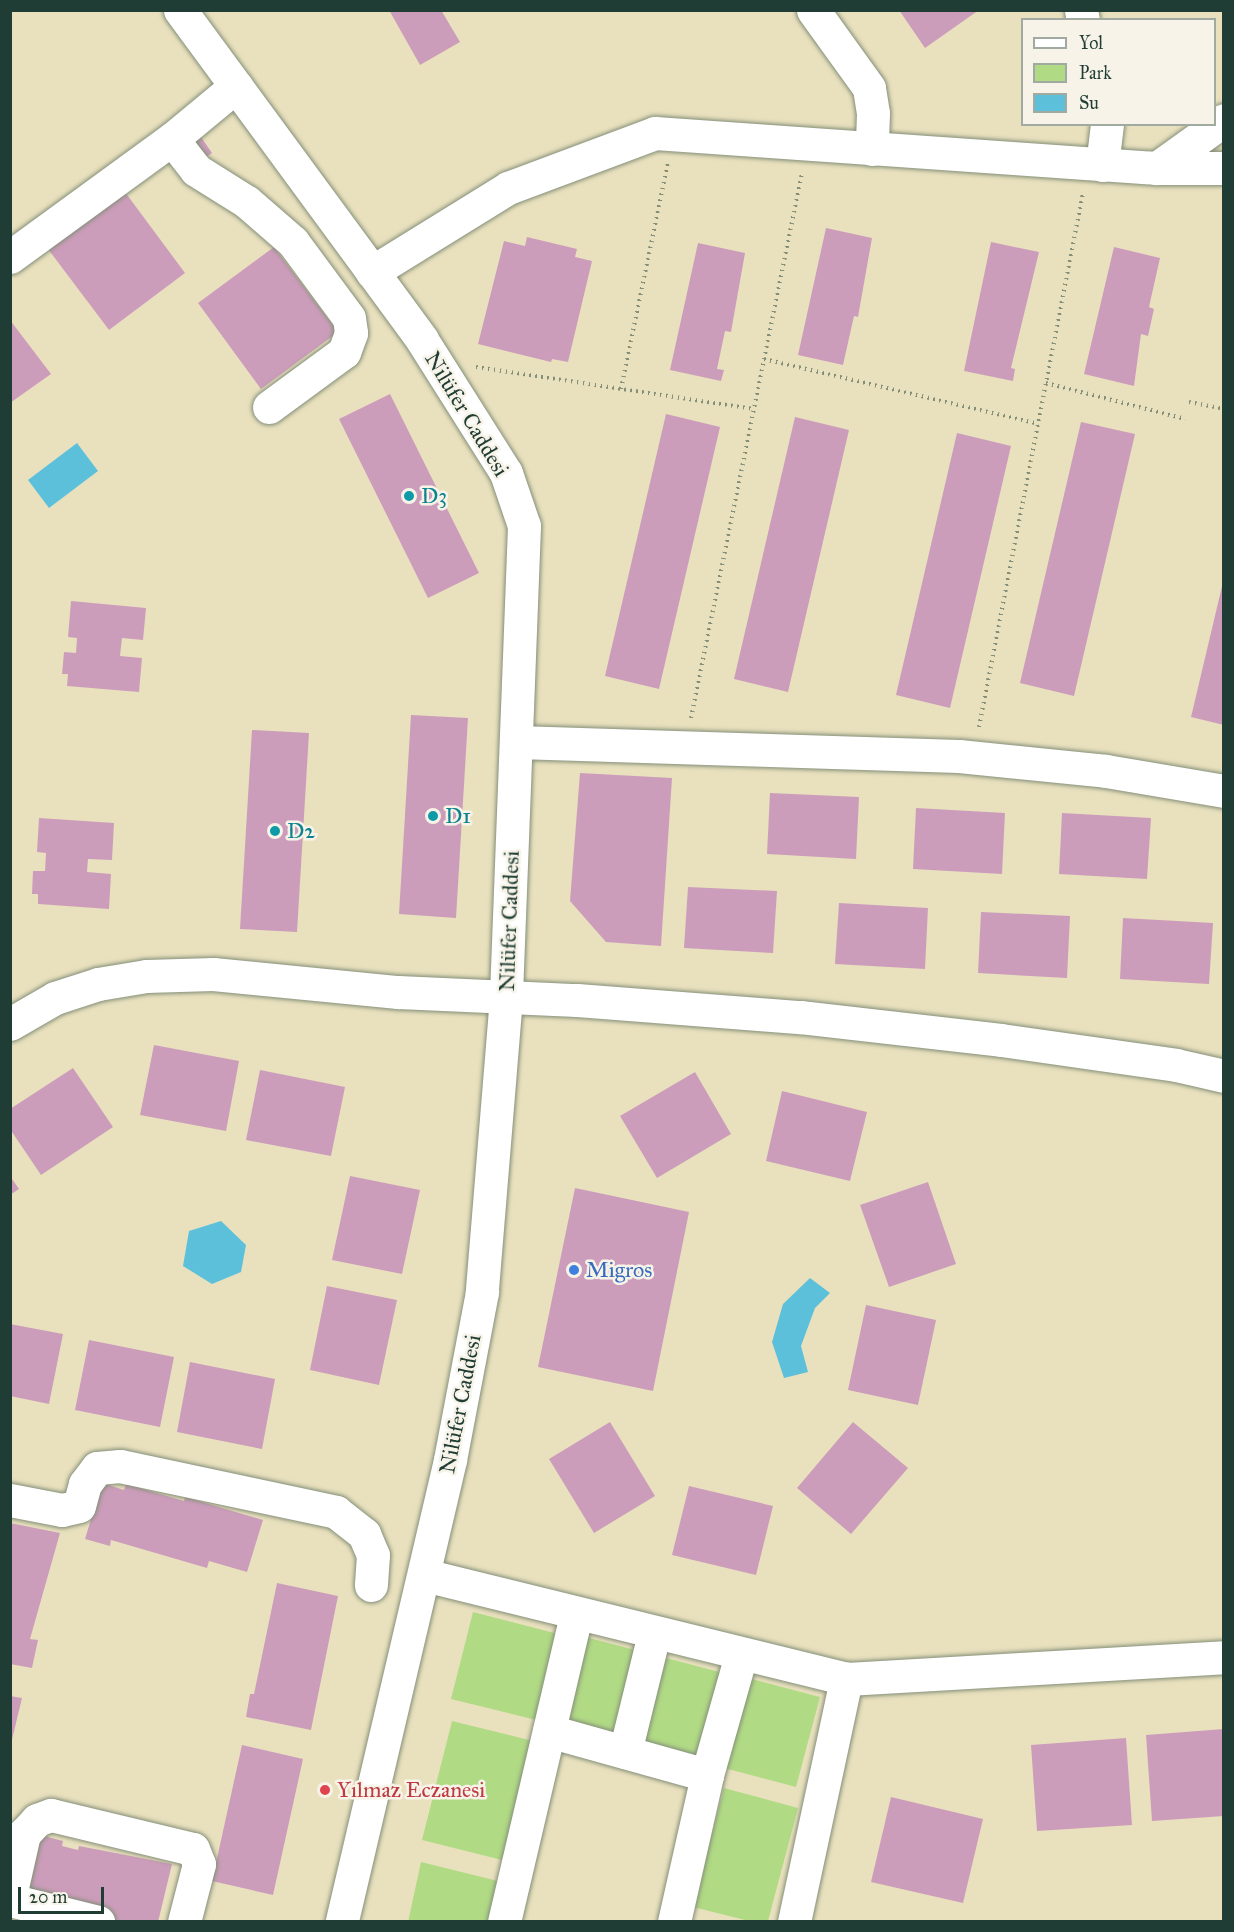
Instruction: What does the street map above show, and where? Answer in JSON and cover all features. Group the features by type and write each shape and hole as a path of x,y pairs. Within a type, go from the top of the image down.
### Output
{"street":[{"name":"Nilüfer Caddesi","path":"180,10 435,360 506,473 524,526 506,997 482,1292 424,1575 342,1922"},
{"path":"813,10 868,88 873,113 872,149"},
{"path":"10,257 172,139 236,86"},
{"path":"1095,164 1106,126"},
{"path":"1157,168 1216,126"},
{"path":"372,272 507,189 655,133 1157,168 1224,168"},
{"path":"172,139 196,170 247,202 293,242 349,318 351,333 344,352 269,407"},
{"path":"517,742 973,758 1106,771 1224,791"},
{"path":"10,1024 55,998 98,984 146,976 213,974 398,992 800,1017 1013,1042 1176,1065 1224,1076"},
{"path":"10,1500 62,1510 79,1506 85,1484 97,1468 120,1466 336,1512 364,1534 373,1555 371,1585"},
{"path":"424,1575 576,1615 846,1679 1224,1657"},
{"path":"504,1922 576,1615"},
{"path":"625,1752 654,1634"},
{"path":"674,1922 707,1775 741,1655"},
{"path":"794,1922 846,1679"},
{"path":"549,1731 707,1775"},
{"path":"98,1922 10,1898 24,1834 37,1820 51,1815 193,1849 199,1864 184,1922"}],"path":[{"path":"621,389 674,134"},
{"path":"684,748 808,144"},
{"path":"973,758 1046,383 1095,164"},
{"path":"765,359 1038,424"},
{"path":"435,360 754,409"},
{"path":"1046,383 1185,419"},
{"path":"1189,402 1224,409"}],"green space":[{"path":"473,1612 562,1635 540,1721 451,1699"},
{"path":"585,1637 643,1652 620,1739 563,1724"},
{"path":"666,1658 723,1673 701,1760 643,1745"},
{"path":"748,1678 820,1697 796,1787 724,1768"},
{"path":"452,1721 533,1741 502,1860 422,1840"},
{"path":"724,1788 798,1808 768,1921 749,1921 693,1907"},
{"path":"421,1862 502,1882 492,1921 408,1922"}],"water":[{"path":"77,443 98,471 49,508 28,480"},
{"path":"221,1221 246,1245 241,1272 212,1284 183,1266 189,1231"},
{"path":"810,1278 830,1293 815,1308 801,1346 808,1372 784,1378 772,1342 783,1304"}],"building":[{"path":"389,10 441,10 460,42 420,65"},
{"path":"899,10 979,10 925,48"},
{"path":"201,137 212,153 200,161 189,144"},
{"path":"122,188 185,273 109,330 45,245"},
{"path":"826,228 872,238 858,317 854,316 843,365 798,355"},
{"path":"527,237 577,249 575,257 592,261 568,362 552,359 551,362 478,344 504,241 525,246"},
{"path":"991,242 1039,252 1011,368 1015,369 1013,381 964,371"},
{"path":"698,243 745,253 731,332 725,331 717,369 724,370 721,381 670,370"},
{"path":"274,247 338,332 261,389 198,303"},
{"path":"1114,247 1160,258 1149,307 1154,309 1148,336 1141,334 1134,386 1084,374"},
{"path":"10,320 51,374 10,403"},
{"name":"D3","path":"390,394 479,573 428,598 339,419"},
{"path":"666,414 720,427 659,689 605,676"},
{"path":"795,417 849,430 788,692 734,679"},
{"path":"1081,422 1135,434 1074,696 1020,683"},
{"path":"957,433 1011,446 950,708 896,695"},
{"path":"1224,582 1224,725 1191,717"},
{"path":"71,601 146,608 143,640 122,638 120,656 142,658 139,692 67,686 68,674 62,674 64,652 76,653 77,638 68,637"},
{"name":"D1","path":"411,715 468,718 456,918 399,914"},
{"name":"D2","path":"252,730 309,733 297,932 240,929"},
{"path":"580,773 672,778 661,946 606,942 570,901"},
{"path":"770,793 859,797 856,859 767,854"},
{"path":"916,808 1005,813 1002,874 913,869"},
{"path":"1062,813 1151,818 1147,879 1059,874"},
{"path":"39,818 114,823 112,860 88,859 87,872 111,874 109,909 38,904 38,894 32,894 33,871 45,871 46,853 37,852"},
{"path":"688,887 777,891 773,953 684,948"},
{"path":"839,903 928,908 925,969 835,964"},
{"path":"981,912 1070,916 1067,978 978,973"},
{"path":"1123,918 1213,923 1209,984 1120,979"},
{"path":"154,1045 239,1061 226,1131 140,1115"},
{"path":"73,1068 113,1127 41,1175 10,1129 10,1109"},
{"path":"260,1070 345,1087 331,1156 246,1140"},
{"path":"695,1072 731,1134 657,1178 620,1116"},
{"path":"782,1091 867,1112 850,1181 766,1161"},
{"path":"10,1176 19,1189 10,1195"},
{"path":"350,1176 420,1190 402,1274 332,1260"},
{"path":"928,1182 956,1264 889,1287 860,1205"},
{"path":"575,1188 689,1212 653,1391 538,1367"},
{"path":"327,1286 397,1300 379,1385 310,1370"},
{"path":"866,1305 936,1320 918,1405 848,1390"},
{"path":"10,1324 63,1334 49,1404 10,1396"},
{"path":"89,1340 174,1357 160,1427 75,1410"},
{"path":"190,1362 275,1379 262,1449 177,1432"},
{"path":"610,1422 655,1496 594,1533 549,1459"},
{"path":"853,1422 908,1468 851,1534 797,1488"},
{"path":"102,1483 124,1490 126,1484 184,1501 185,1497 263,1520 247,1572 209,1561 207,1568 111,1540 110,1546 85,1539"},
{"path":"689,1486 773,1506 756,1575 672,1555"},
{"path":"10,1523 60,1533 30,1639 38,1640 32,1668 10,1664"},
{"path":"277,1583 338,1596 311,1730 246,1717 250,1694 254,1694"},
{"path":"10,1696 22,1698 11,1744 10,1744"},
{"path":"1224,1729 1224,1816 1152,1821 1146,1735"},
{"path":"1126,1738 1132,1825 1037,1831 1031,1745"},
{"path":"242,1745 303,1759 273,1895 212,1881"},
{"path":"891,1797 983,1819 963,1903 871,1882"},
{"path":"36,1834 63,1841 62,1846 78,1850 79,1846 172,1864 158,1922 121,1922 21,1897"}],"place":[{"name":"D3","path":"409,496"},
{"name":"D1","path":"433,816"},
{"name":"D2","path":"275,831"},
{"name":"Migros","path":"574,1270"},
{"name":"Yılmaz Eczanesi","path":"325,1790"}]}
